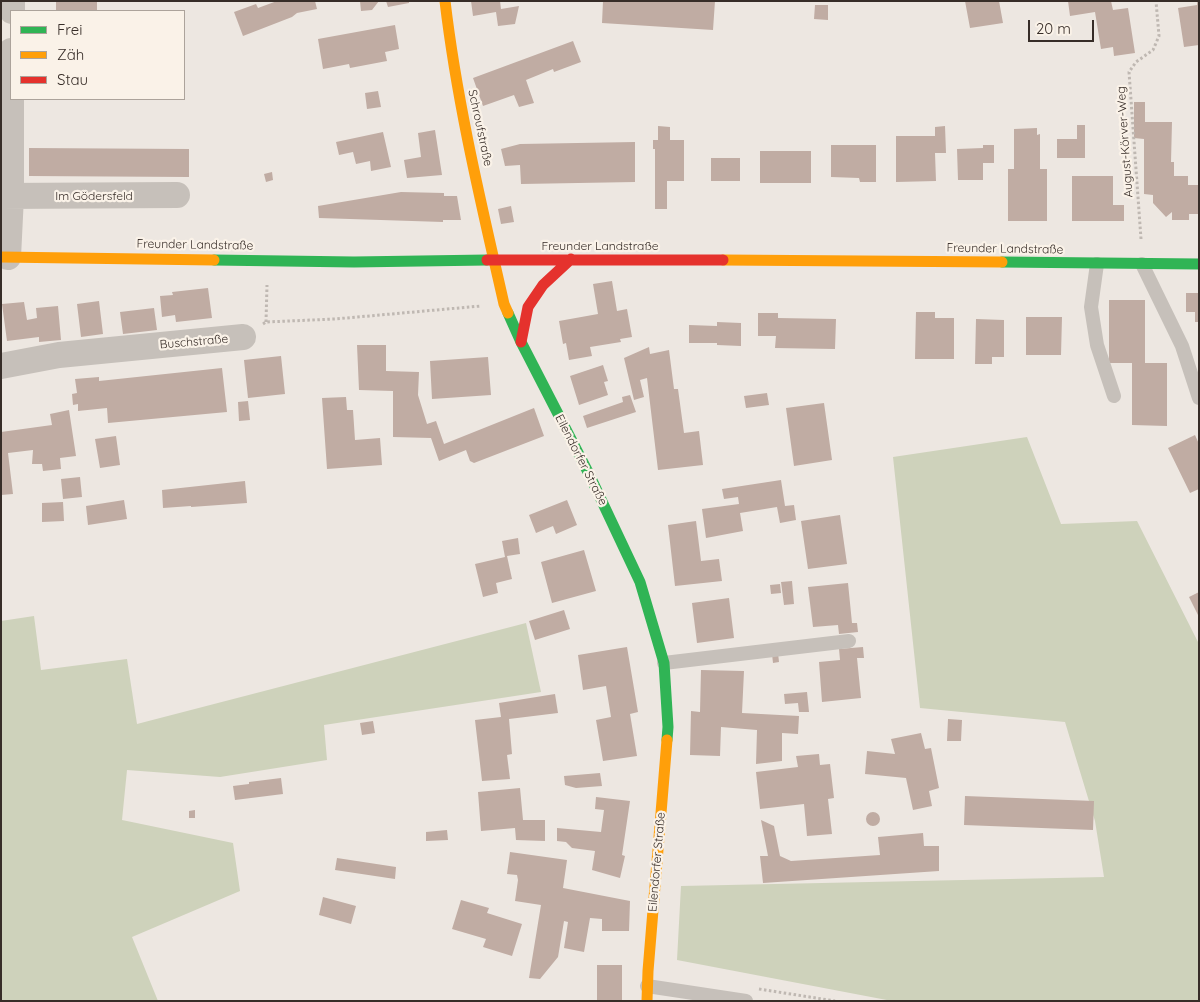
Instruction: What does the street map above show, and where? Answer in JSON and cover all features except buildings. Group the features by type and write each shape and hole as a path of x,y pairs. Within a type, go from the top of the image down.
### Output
{"main road":[{"name":"Schroufstraße","path":"445,1 451,54 493,259"},
{"name":"Freunder Landstraße","path":"5,257 403,262 571,259 1199,264"},
{"name":"Eilendorfer Straße","path":"493,259 504,304 520,342 590,476 640,582 664,663 668,727 647,1001"},
{"path":"520,342 528,307 544,285 571,259"}],"street":[{"path":"5,257 10,80"},
{"name":"Im Gödersfeld","path":"6,196 177,196"},
{"name":"Buschstraße","path":"1,366 59,355 244,337"}],"lane":[{"path":"1097,264 1091,307 1097,345 1114,396"},
{"path":"1142,264 1182,346 1199,398"},
{"path":"664,663 849,641"},
{"path":"647,986 746,1001"}],"path":[{"name":"August-Körver-Weg","path":"1142,264 1129,72 1136,62 1153,50 1159,36 1156,1"},
{"path":"267,260 266,322 335,319 504,304"},
{"name":"Buschstraße","path":"244,337 266,322"}],"green space":[{"path":"1027,437 1061,524 1137,521 1199,644 1199,1001 892,1001 677,960 681,886 1104,877 1095,821 1065,722 920,708 893,457"},
{"path":"34,616 41,670 127,659 137,724 526,623 541,692 324,725 327,760 220,777 127,770 122,820 233,843 240,891 132,937 158,1001 1,1001 1,621"}],"traffic: fast":[{"path":"214,260 354,262 487,260"},
{"path":"1002,262 1199,264"},
{"path":"508,313 590,476 640,582 664,663 668,727 667,740"}],"traffic: slow":[{"path":"445,1 470,153 504,304 508,313"},
{"path":"1,257 214,260"},
{"path":"723,260 1002,262"},
{"path":"647,1001 667,740"}],"traffic: jam":[{"path":"521,342 528,307 543,285 571,259"},
{"path":"487,260 723,260"}]}
